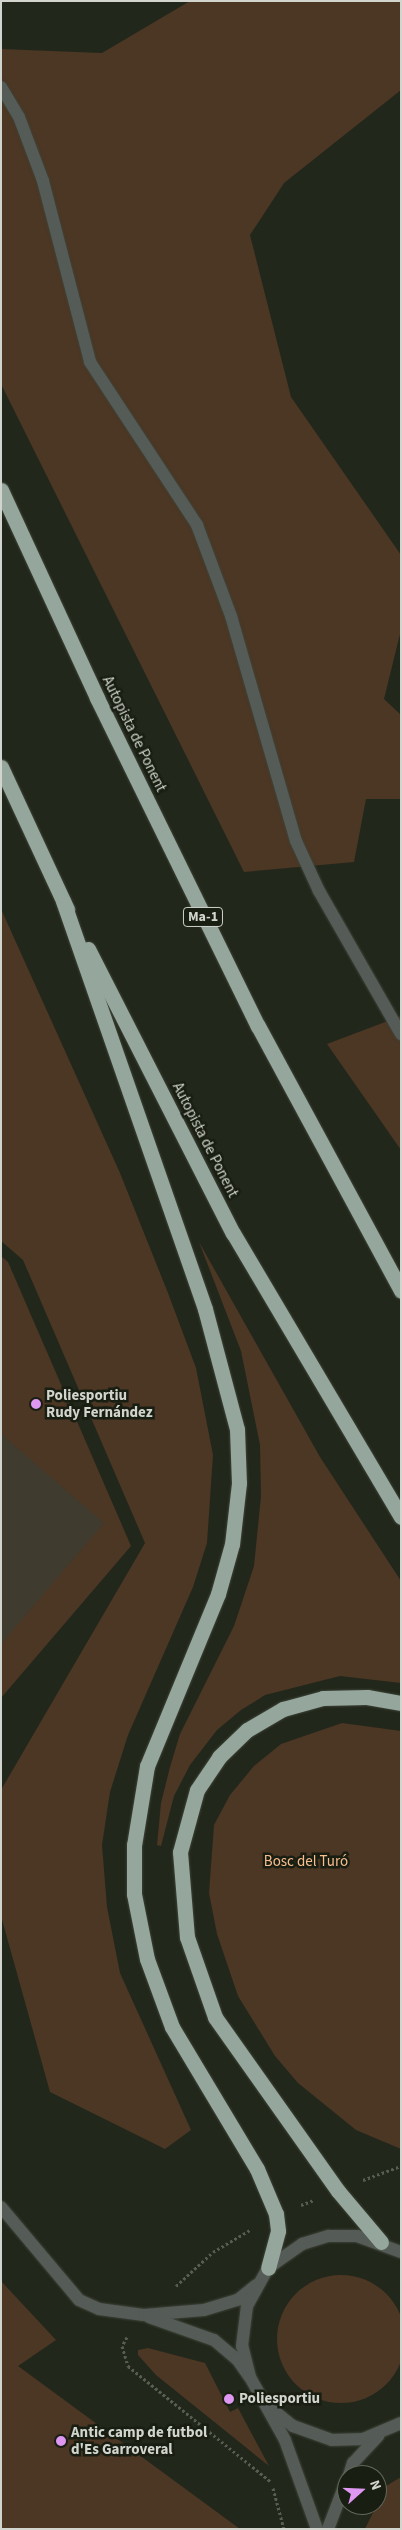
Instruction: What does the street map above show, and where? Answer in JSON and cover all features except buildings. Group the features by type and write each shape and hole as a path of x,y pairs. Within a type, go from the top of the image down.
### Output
{"highway":[{"name":"Autopista de Ponent","path":"1,490 253,1017 401,1291"},
{"name":"Autopista de Ponent","path":"1,767 63,901 237,1241 401,1517"},
{"path":"63,901 205,1309 237,1429 239,1483 232,1544 218,1594 147,1766 134,1845 134,1894 150,1967 172,2027 257,2169 276,2214 278,2231 268,2268"},
{"path":"380,2242 338,2191 215,2017 187,1937 180,1852 197,1790 219,1757 247,1730 283,1709 323,1698 360,1696 401,1702"}],"street":[{"path":"1,87 19,117 43,180 90,362 197,525 231,616 296,841 319,891 401,1034"},
{"path":"1,2206 79,2300 121,2314 144,2315 204,2310 239,2299 256,2284 268,2268 302,2244 329,2236 401,2243"},
{"path":"380,2242 401,2252"},
{"path":"250,2377 243,2325 256,2284"},
{"path":"144,2315 214,2340 237,2359 266,2403 297,2467 317,2529"},
{"path":"266,2403 293,2426 332,2440 382,2433"},
{"path":"355,2465 366,2446 382,2433 401,2423"},
{"path":"328,2529 337,2505"}],"path":[{"path":"391,2168 401,2166"},
{"path":"144,2315 122,2346 128,2366 271,2482 284,2529"}],"green space":[{"path":"190,1 401,1 401,90 284,183 250,235 291,397 401,555 401,630 384,699 401,715 401,799 366,799 354,862 244,872 1,384 1,49 102,53"},
{"path":"1,909 120,1173 168,1293 196,1368 213,1455 207,1543 193,1587 128,1735 110,1792 102,1845 107,1907 120,1973 191,2130 165,2149 50,2092 1,1916 1,1790 145,1543 23,1260 1,1241"},
{"path":"401,1016 401,1150 327,1044"},
{"path":"199,1242 320,1457 401,1581 401,1683 340,1676 265,1695 241,1710 217,1730 190,1765 174,1796 161,1846 157,1845 161,1803 170,1767 180,1734 234,1626 254,1566 261,1496 260,1445 241,1351"},
{"name":"Poliesportiu Rudy Fernández","path":"1,1256 8,1262 131,1546 1,1698"},
{"name":"Bosc del Turó","path":"342,1723 401,1731 401,2149 356,2130 298,2083 275,2056 238,1996 217,1934 209,1893 214,1825 230,1795 254,1766 281,1744"},
{"path":"341,2275 354,2276 366,2280 386,2294 400,2314 404,2326 404,2352 400,2364 386,2384 366,2398 354,2402 341,2403 328,2402 316,2398 296,2384 282,2364 278,2352 277,2339 278,2326 282,2314 296,2294 316,2280 328,2276"},
{"name":"Antic camp de futbol d'Es Garroveral","path":"1,2281 56,2340 18,2366 240,2529 1,2529"},
{"path":"148,2348 205,2363 230,2412 238,2408 269,2466 156,2375 138,2355 138,2350"},
{"path":"401,2477 401,2529 365,2529 372,2515 387,2515 387,2485"}],"place":[{"name":"Poliesportiu Rudy Fernández","path":"36,1404"},
{"name":"Poliesportiu","path":"229,2399"},
{"name":"Antic camp de futbol d'Es Garroveral","path":"61,2441"}]}
